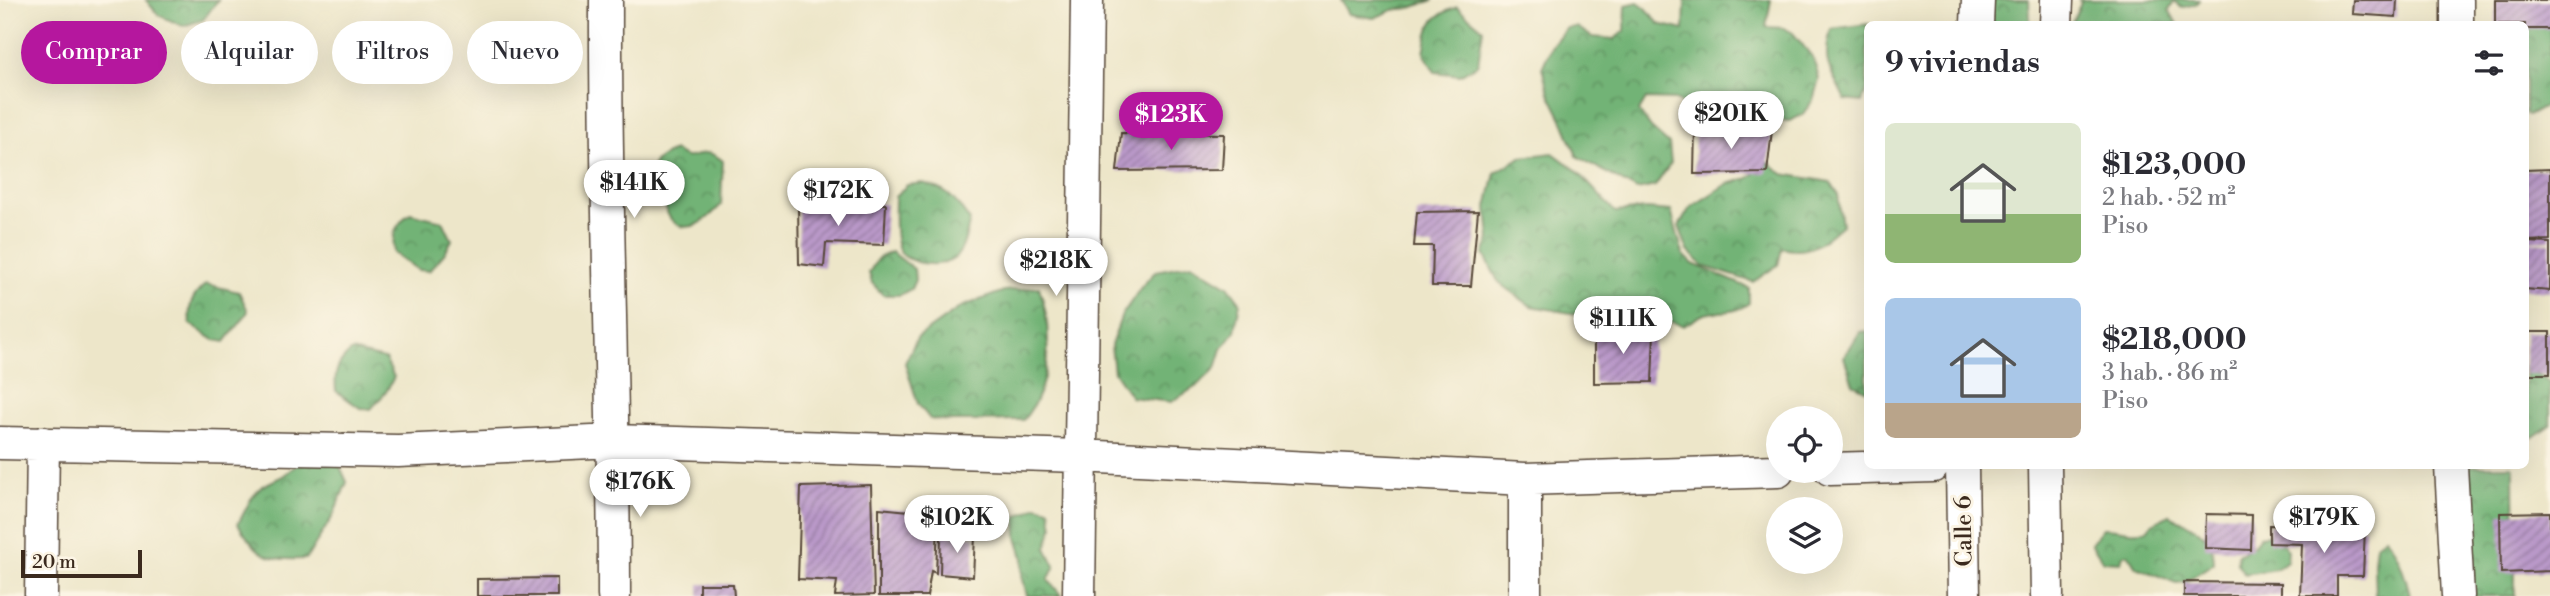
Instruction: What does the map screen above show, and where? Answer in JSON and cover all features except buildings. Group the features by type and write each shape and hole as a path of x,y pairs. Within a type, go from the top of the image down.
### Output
{"street":[{"path":"606,0 614,596"},
{"path":"1079,596 1087,0"},
{"path":"1977,21 1978,0"},
{"path":"2056,21 2057,0"},
{"path":"2457,0 2457,21"},
{"path":"0,443 398,451 614,441 1080,456 1525,479 1766,471"},
{"path":"41,596 43,443"},
{"path":"1843,469 1864,468"},
{"name":"Calle 6","path":"1962,469 1964,596"},
{"path":"2045,469 2047,596"},
{"path":"2451,469 2458,596"},
{"path":"1525,479 1525,596"}],"green space":[{"path":"146,0 218,0 200,21 181,21 181,25 158,15"},
{"path":"1341,0 1434,0 1393,10 1374,18 1349,14"},
{"path":"1685,0 1771,0 1766,27 1784,28 1793,33 1813,58 1819,79 1813,100 1802,115 1790,121 1713,118 1695,113 1677,100 1646,99 1639,111 1651,128 1669,144 1671,163 1655,186 1637,190 1577,156 1549,93 1542,68 1552,45 1566,28 1577,27 1592,37 1614,39 1625,31 1626,5 1638,2 1659,24 1684,30"},
{"path":"1965,0 2029,0 2030,21 1968,21"},
{"path":"2079,0 2199,0 2198,3 2182,8 2174,2 2169,10 2175,21 2072,21 2081,3"},
{"path":"1457,7 1483,29 1478,64 1460,75 1435,72 1424,53 1427,35 1436,18"},
{"path":"2550,23 2550,104 2529,115 2529,29"},
{"path":"1864,24 1862,102 1845,100 1829,67 1827,52 1831,29"},
{"path":"675,151 688,157 708,153 723,161 721,205 706,219 692,226 685,227 674,222 667,211 666,197 655,193 651,177 656,161"},
{"path":"1553,153 1576,170 1615,212 1646,209 1671,211 1683,254 1693,264 1749,288 1749,303 1732,311 1702,315 1684,326 1596,307 1582,315 1531,306 1499,283 1484,254 1490,239 1487,207 1495,173 1521,157"},
{"path":"1768,162 1783,174 1830,182 1838,194 1842,225 1808,249 1782,248 1778,265 1753,282 1703,266 1688,251 1679,226 1690,208 1727,184 1749,178"},
{"path":"923,183 951,196 970,221 959,253 952,260 939,264 910,259 900,252 896,241 895,197 907,185"},
{"path":"410,213 443,221 452,240 429,271 418,270 394,253 396,230"},
{"path":"892,252 914,269 915,280 911,289 900,295 883,295 872,283 869,273 878,258"},
{"path":"1192,264 1228,286 1240,302 1235,331 1222,349 1216,368 1197,386 1171,402 1131,397 1114,372 1111,345 1122,315 1156,271"},
{"path":"206,284 239,292 248,311 225,342 214,340 190,324 192,301"},
{"path":"1039,287 1046,320 1047,356 1040,391 1023,420 930,419 918,404 905,363 917,338 961,307 1004,291"},
{"path":"1864,331 1864,390 1853,384 1844,357 1860,332"},
{"path":"352,351 385,359 394,377 386,392 371,409 360,408 336,391 338,368"},
{"path":"2529,369 2550,382 2550,425 2529,440"},
{"path":"300,462 339,464 347,482 333,516 306,559 282,559 265,555 252,544 238,524 251,499 262,486 283,476"},
{"path":"2462,469 2514,469 2515,596 2467,596 2470,507"},
{"path":"1037,506 1050,509 1053,527 1046,548 1055,566 1048,580 1062,596 1027,596 1016,517"},
{"path":"2169,515 2200,532 2210,544 2213,553 2214,563 2184,582 2177,583 2136,567 2128,554 2123,555 2121,562 2103,561 2091,543 2103,528 2147,530"},
{"path":"2273,534 2288,550 2287,561 2276,569 2245,574 2237,563 2238,554 2253,546 2260,536"},
{"path":"2385,537 2397,556 2410,596 2375,596 2376,544"}]}
